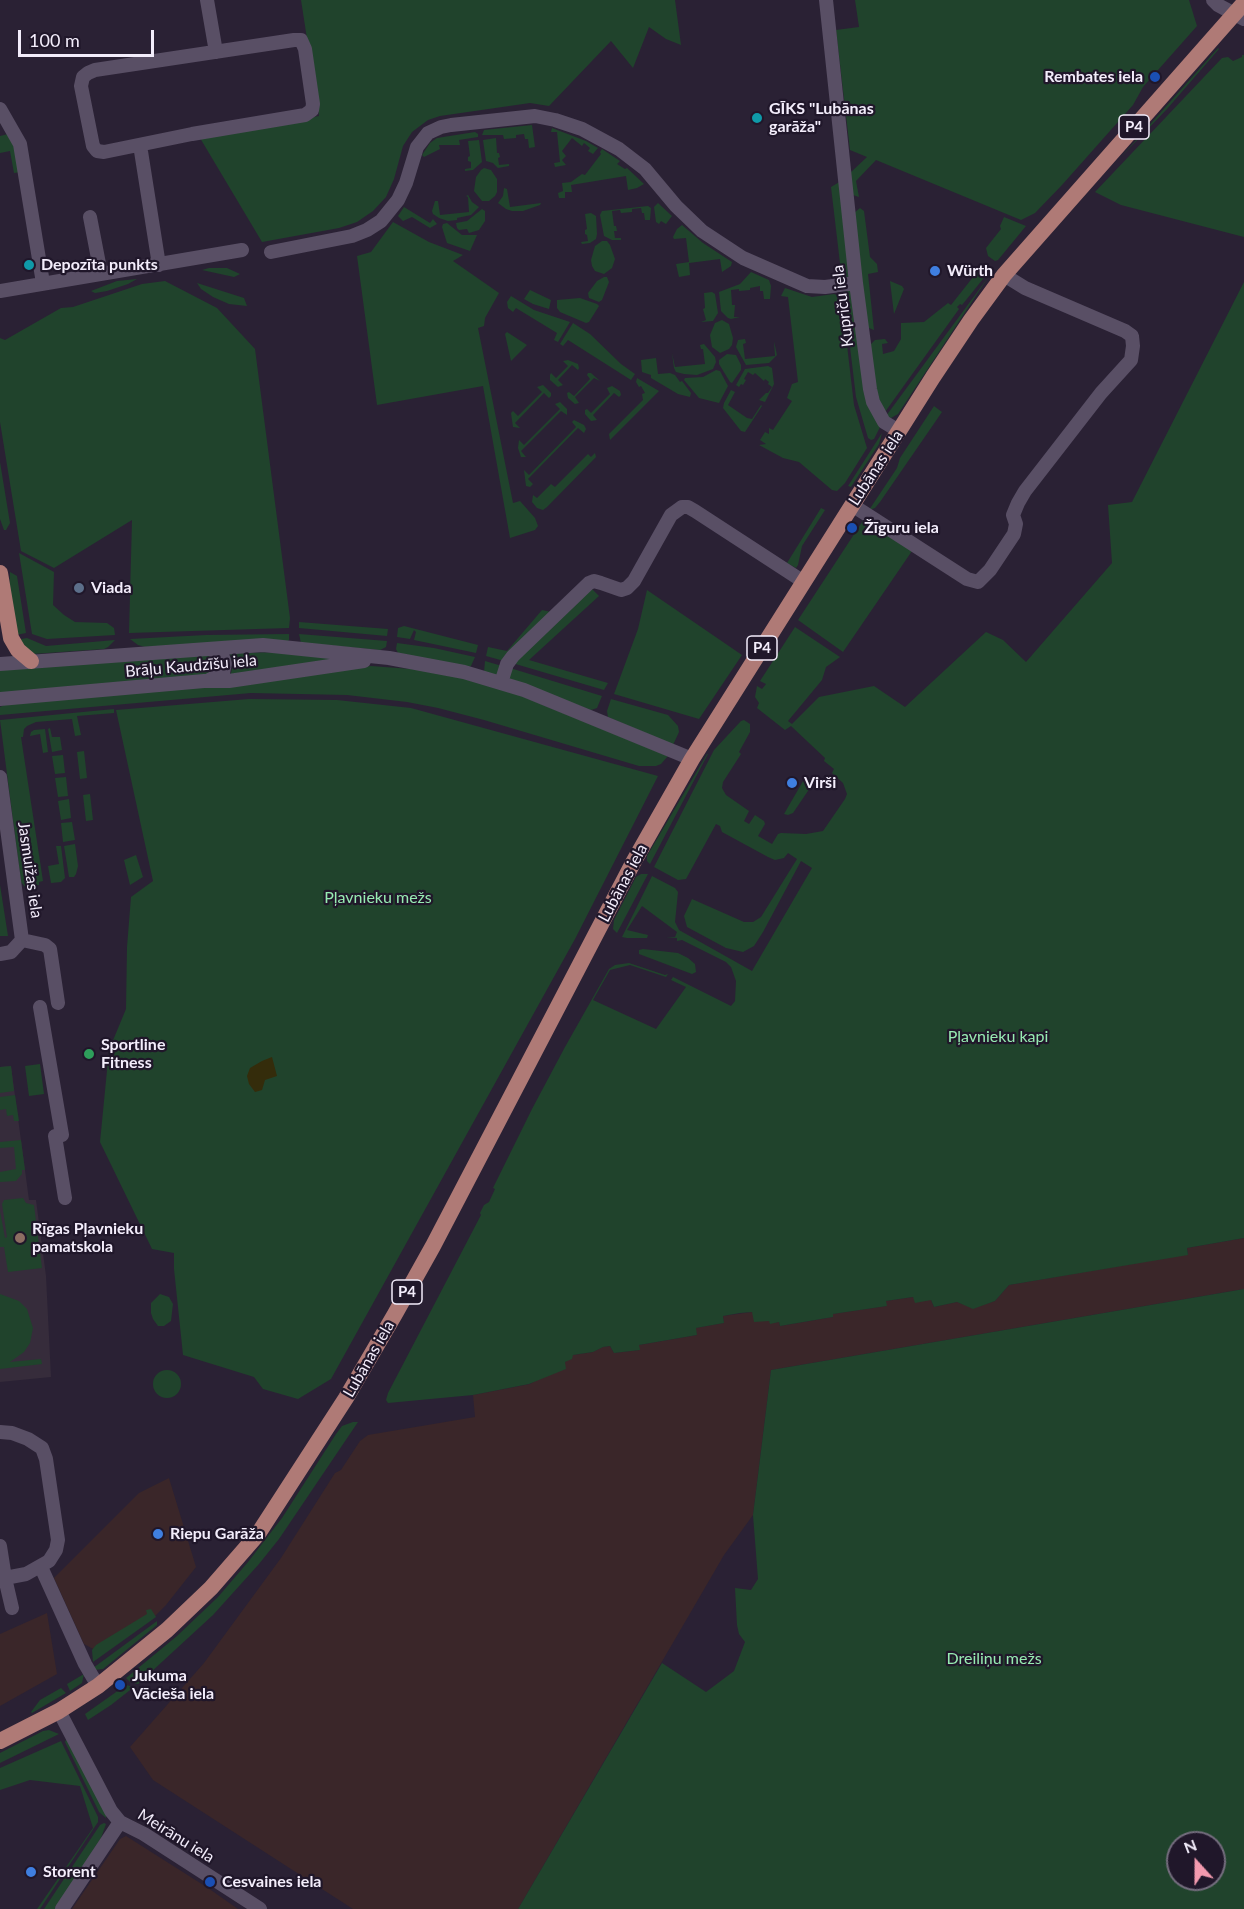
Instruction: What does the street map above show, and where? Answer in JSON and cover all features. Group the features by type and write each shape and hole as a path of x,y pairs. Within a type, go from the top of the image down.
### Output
{"main road":[{"name":"Lubānas iela","path":"0,1741 59,1711 98,1686 167,1630 211,1588 258,1534 346,1398 411,1285 634,861 692,759 899,431 971,320 1004,275 1241,12"},
{"path":"0,573 11,638 18,650 31,661"}],"street":[{"path":"207,0 216,52"},
{"name":"Kupriču iela","path":"826,0 856,283 870,389 873,402 884,422 899,431"},
{"path":"1213,0 1218,5 1241,12"},
{"path":"301,40 305,49 312,110 305,115 104,152 97,151 93,146 81,86 83,77 95,70 216,52 301,40"},
{"path":"0,109 20,144 43,283"},
{"path":"271,252 352,236 367,230 381,220 398,200 417,147 428,133 451,125 535,116 582,129 619,149 645,169 676,206 702,231 743,258 807,286 825,287 856,283"},
{"path":"140,145 159,264"},
{"path":"90,217 101,274"},
{"path":"0,291 242,250"},
{"path":"852,505 967,579 978,582 990,570 1014,534 1016,524 1013,515 1022,497 1101,393 1131,360 1132,336 1125,331 1025,288 1004,275"},
{"path":"501,683 507,664 513,656 589,583 594,581 621,590 627,588 634,581 671,515 681,507 695,510 804,582"},
{"name":"Brāļu Kaudzīšu iela","path":"0,663 263,645 384,658 464,672 501,683 598,719 692,759"},
{"path":"204,681 219,676 225,668 222,655 210,649"},
{"name":"Brāļu Kaudzīšu iela","path":"0,699 204,681 229,681 384,658"},
{"name":"Jasmuižas iela","path":"0,777 22,940 8,957"},
{"path":"22,940 45,945 50,949 58,1003"},
{"path":"40,1007 62,1135 55,1136 65,1198"},
{"path":"0,1432 12,1433 28,1439 42,1448 46,1459 58,1540 56,1550 49,1561 41,1567 26,1574 5,1578"},
{"path":"0,1546 12,1608"},
{"path":"41,1567 85,1664 98,1686"},
{"name":"Meirānu iela","path":"59,1711 111,1811 120,1821 260,1909"},
{"path":"62,1909 120,1821"}],"shaded area":[{"name":"Rīgas Pļavnieku pamatskola","path":"11,1066 29,1200 36,1200 46,1276 51,1377 0,1382 0,1067"},
{"path":"1244,1238 1244,1289 771,1370 753,1515 724,1555 518,1909 353,1909 153,1780 130,1747 204,1663 281,1558 335,1473 341,1470 360,1441 368,1435 475,1417 473,1395 530,1384 573,1355 593,1352 610,1346 614,1353 639,1350 639,1345 697,1335 695,1328 724,1323 723,1316 752,1312 771,1323 779,1322 780,1326 833,1317 832,1314 886,1306 886,1301 913,1297 931,1300 934,1307 957,1302 973,1308 995,1301 1009,1285 1188,1254 1187,1248"},
{"path":"169,1478 196,1567 153,1618 97,1651 84,1644 54,1578 139,1493"},
{"path":"47,1613 57,1674 0,1706 0,1634"},
{"path":"126,1836 238,1909 72,1909 120,1839"}],"green space":[{"path":"301,0 675,0 681,45 666,39 649,27 633,68 611,41 549,106 530,103 440,116 428,120 412,132 403,146 394,179 386,197 373,211 357,222 339,228 262,242 200,138 319,116"},
{"path":"855,0 1189,0 1197,26 1143,87 1133,105 1062,185 1035,213 1021,220 876,160 856,181 859,197 853,195 850,173 867,157 850,150 836,30 859,27"},
{"path":"1218,48 1167,109 1121,157"},
{"path":"1244,55 1244,237 1121,205 1095,192 1222,58 1228,57 1233,61"},
{"path":"532,125 535,147 529,148 528,139 525,139 524,134 516,135 516,138 504,139 503,135 482,135 484,130"},
{"path":"552,128 598,148 593,154 588,151 590,148 584,143 582,146 572,138 562,151 566,156 562,160 566,165 555,167 554,163 560,162 557,132 551,132"},
{"path":"475,132 478,137 459,140 460,145 439,145 440,149 424,157 422,155 430,143 437,138"},
{"path":"8,134 17,149 21,172 14,173 10,151 0,153 0,136"},
{"path":"496,138 497,153 500,157 498,158 499,165 509,164 509,166 498,168 486,161 483,140"},
{"path":"479,140 482,162 473,170 465,171 471,168 471,162 468,161 470,156 468,141"},
{"path":"602,149 620,161 617,164 627,168 644,184 628,190 626,176 571,185 572,192 565,192 565,198 559,198 558,193 563,191 562,183 571,182 582,174 585,175 601,154"},
{"path":"484,168 491,170 497,179 497,192 489,201 482,201 474,191 476,177"},
{"path":"841,181 849,276 842,280 831,187"},
{"path":"504,188 507,189 510,207 541,203 523,211 506,209 498,203 503,196"},
{"path":"468,195 479,207 471,215 448,221 433,214 435,201 438,201 440,215 469,212 466,196"},
{"path":"658,203 672,216 666,224 661,221 659,224 656,222 654,207"},
{"path":"648,206 651,208 650,220 645,220 641,208 632,209 632,212 612,211 617,231 614,231 615,238 621,238 621,240 612,240 604,236 600,215 602,211"},
{"path":"404,207 430,223 433,219 437,224 430,228 412,217 403,221 398,216"},
{"path":"860,208 864,211 870,257 877,264 878,272 868,274 874,330 866,325 854,213"},
{"path":"482,209 485,211 485,221 479,230 469,233 467,229 457,228 456,223 467,221"},
{"path":"591,213 596,216 596,239 582,244 581,242 588,241 585,234 587,229 585,214"},
{"path":"1004,217 1026,226 995,261 988,256 986,248 1001,229"},
{"path":"393,222 429,242 463,255 453,261 499,293 485,318 484,326 478,328 513,503 520,501 535,518 538,526 535,530 510,538 483,386 377,405 357,256 371,252"},
{"path":"447,223 462,235 477,235 470,251 447,243 442,227"},
{"path":"682,225 703,243 732,262 731,266 722,272 720,259 689,263 690,275 679,277 676,264 689,262 686,238 674,239 673,237"},
{"path":"602,241 607,241 610,245 615,259 612,268 604,274 595,271 591,260 595,246"},
{"path":"981,267 989,269 987,274 962,305 957,307 959,309 885,412 874,392 869,346 875,340 885,339 888,343 882,344 883,354 894,351 901,339 901,323 924,322 948,303 951,305"},
{"path":"227,268 240,274 234,277 202,270"},
{"path":"751,272 769,280 770,299 764,299 760,286 750,288 750,290 731,290 732,305 735,305 734,317 740,317 728,318 721,311 719,292 740,284"},
{"path":"989,276 898,414 891,418 886,416"},
{"path":"607,277 609,282 602,300 599,302 589,298 588,293 597,281"},
{"path":"137,279 107,291 95,293 91,291 117,281"},
{"path":"165,281 217,308 255,349 290,618 289,628 129,633 132,520 54,568 21,551 0,422 0,338 5,340 61,308 73,307 142,284"},
{"path":"890,281 904,289 894,314"},
{"name":"Pļavnieku kapi","path":"1244,282 1244,1238 1187,1248 1188,1255 1009,1285 995,1301 973,1309 957,1302 934,1307 931,1300 915,1303 913,1297 886,1301 887,1306 833,1314 833,1317 780,1326 779,1322 770,1324 769,1321 754,1322 752,1312 723,1316 724,1323 696,1328 697,1335 639,1345 640,1350 614,1353 610,1346 593,1352 573,1355 572,1359 565,1362 566,1369 529,1384 473,1395 388,1403 386,1400 388,1393 481,1215 484,1205 489,1202 495,1189 493,1188 532,1109 609,969 615,965 629,963 668,974 666,977 630,965 610,970 593,1000 656,1029 686,987 671,980 673,977 731,1006 735,1001 736,981 731,967 726,962 682,940 677,941 677,938 666,937 675,937 677,932 642,906 627,930 648,935 647,938 622,937 652,876 675,888 678,892 675,922 679,930 752,971 812,868 801,861 763,932 754,946 743,952 726,948 687,927 684,916 692,899 744,922 753,922 761,917 797,859 788,853 784,858 775,860 768,857 722,832 720,826 716,824 686,879 678,880 654,867 714,750 741,721 744,720 750,724 750,732 722,788 726,795 749,811 744,821 749,824 755,815 764,821 765,824 758,836 772,844 781,833 806,834 823,831 845,799 847,794 843,783 832,773 834,769 824,761 825,758 791,726 785,730 757,708 759,703 755,697 757,686 762,689 766,684 760,681 795,627 840,657 826,667 822,680 788,721 792,724 819,697 874,686 905,707 986,632 1003,640 1026,662 1112,563 1108,505 1132,502"},
{"path":"197,283 244,298 247,306 229,304 213,297 201,289"},
{"path":"785,288 812,297 834,294 839,296 842,302 854,405 867,448 845,483 837,491 832,490 799,462 783,458 759,445 766,444 760,440 765,432 769,434 769,428 773,430 792,401 787,398 792,384 798,382 788,297 781,296"},
{"path":"843,289 852,292 880,427 874,439 871,440 868,438 856,397"},
{"path":"530,290 551,300 549,309 524,299"},
{"path":"704,293 715,294 718,313 713,321 701,322 706,320 703,309 705,308"},
{"path":"511,296 534,310 570,322 558,342 554,340 557,333 516,308 513,312 508,308 507,302"},
{"path":"580,298 599,306 586,323 560,312 557,308 557,300"},
{"path":"722,320 729,324 733,338 729,349 720,353 712,347 710,335 715,323"},
{"path":"573,323 590,334 621,364 635,374 631,380 568,340 563,346 560,344"},
{"path":"507,332 527,345 511,361 505,334"},
{"path":"745,339 746,343 743,344 745,359 775,356 774,341 777,355 769,363 746,365 736,347 738,340"},
{"path":"704,344 715,357 716,362 713,369 697,375 676,372 672,353 675,367 705,364 703,349 700,345"},
{"path":"727,354 736,355 741,365 741,370 732,383 719,364 719,360"},
{"path":"656,358 658,374 675,375 691,393 690,397 678,394 651,378 651,375 642,372 641,360"},
{"path":"568,360 578,364 579,368 578,370 572,365 558,380 563,385 558,387 550,380 550,375 551,373 556,378 568,366 563,361"},
{"path":"768,366 772,368 774,384 765,402 759,400 772,387 768,384 769,382 765,379 764,381 755,373 753,375 748,372 743,385 739,387 736,385 745,369"},
{"path":"716,370 720,371 728,386 719,403 699,398 684,380 685,378 703,377"},
{"path":"588,373 600,381 594,378 575,397 579,403 575,404 568,398 567,393 574,396 590,379"},
{"path":"637,378 659,391 610,440 609,434 643,400 642,394 645,393 636,382"},
{"path":"543,385 551,396 549,398 544,393 515,423 520,428 513,427 511,413 513,411 518,416 542,392 537,387"},
{"path":"612,386 620,391 621,395 619,397 614,393 593,415 597,420 591,421 585,414 585,410 591,413 610,394 607,388"},
{"path":"731,390 735,392 728,405 747,418 752,419 762,406 745,432 741,431 723,408"},
{"path":"560,402 567,409 567,415 561,411 521,451 526,457 521,457 518,448 519,440 524,445 560,409 555,404"},
{"path":"934,406 942,412 880,502 875,508 869,510 897,468 900,458"},
{"path":"574,420 584,425 586,429 584,433 578,428 528,479 533,484 530,487 526,486 524,470 529,475 576,427 572,422"},
{"path":"882,433 879,444 851,487 848,486"},
{"path":"595,453 596,457 547,507 543,510 537,508 532,502 533,495 537,498 551,484 555,487 588,454 591,457"},
{"path":"0,462 10,523 6,530 0,519"},
{"path":"821,508 825,510 802,546 796,568 787,563"},
{"path":"864,519 912,551 843,652 798,620"},
{"path":"19,553 54,572 53,605 64,615 75,622 107,623 114,628 115,635 47,639 32,634"},
{"path":"10,572 17,576 26,633 16,635 9,599"},
{"path":"591,588 599,596 529,660 608,683 604,690 512,663"},
{"path":"647,590 742,655 699,719 614,694 638,629"},
{"path":"542,610 551,612 504,661 486,656 488,647 507,651"},
{"path":"299,622 388,629 387,636 299,628"},
{"path":"404,626 478,645 476,653 414,640 416,632 414,630 410,639 397,637 398,628"},
{"path":"289,634 289,640 286,643 262,641 145,647 130,639 206,635"},
{"path":"299,634 387,641 386,647 380,650 301,643"},
{"path":"27,638 46,646 115,640 104,649 32,654 16,640"},
{"path":"397,643 475,657 468,668 398,653"},
{"path":"289,652 358,657 230,676 233,666 230,653"},
{"path":"211,655 219,660 220,667 210,675 0,693 0,669"},
{"path":"485,661 502,666 498,674 495,676 484,672"},
{"path":"371,666 424,670 470,680 519,695 668,756 656,766 639,766 438,708 347,695 251,693 0,715 0,707 4,705"},
{"path":"510,668 602,696 597,708 591,710 510,680 508,676"},
{"name":"Pļavnieku mežs","path":"249,699 337,700 411,708 658,776 575,939 331,1379 298,1399 263,1389 254,1377 183,1355 174,1253 152,1249 100,1142 109,1050 126,1009 131,897 153,881 116,710"},
{"path":"611,699 668,715 678,726 679,732 673,745 608,717 607,711"},
{"path":"114,709 114,713 77,716 81,735 75,736 72,719 36,722 24,729 23,737 21,737 43,881 39,882 39,885 25,887 21,882 0,720"},
{"path":"50,728 52,737 60,737 62,750 52,752 48,729"},
{"path":"45,729 48,752 43,753 40,734 30,736 34,730"},
{"path":"84,751 87,778 80,779 77,752"},
{"path":"708,754 650,864 647,856"},
{"path":"63,755 65,773 55,774 52,756"},
{"path":"806,776 810,779 810,788 793,813 784,814"},
{"path":"66,777 68,796 58,797 55,778"},
{"path":"90,794 93,820 86,821 83,795"},
{"path":"69,799 71,818 61,820 58,801"},
{"path":"72,822 75,840 63,842 61,823"},
{"path":"75,844 78,866 74,877 69,877 64,846"},
{"path":"56,846 61,846 65,878 61,882 51,883 48,866 59,864"},
{"path":"136,855 143,877 130,885 124,860"},
{"path":"648,874 617,933 613,929 614,920 636,877"},
{"path":"0,885 8,936 0,936"},
{"path":"639,950 678,953 695,964 696,972 692,974 639,954"},
{"path":"40,1064 44,1094 29,1096 25,1066"},
{"path":"11,1066 14,1091 0,1093 0,1067"},
{"path":"15,1095 19,1121 14,1121 13,1115 7,1116 6,1109 0,1110 0,1097"},
{"path":"21,1140 25,1170 22,1170 22,1174 16,1181 0,1182 0,1172 16,1169 14,1147 0,1148 0,1142"},
{"path":"23,1198 26,1203 34,1205 42,1268 8,1272 4,1247 0,1247 0,1211 5,1238 7,1237 2,1204 4,1200"},
{"name":"Dreiliņu mežs","path":"1244,1289 1244,1909 518,1909 662,1663 706,1692 734,1671 745,1642 739,1634 737,1625 735,1588 751,1590 758,1579 753,1515 771,1370"},
{"path":"0,1294 19,1301 27,1309 33,1328 30,1343 24,1352 10,1362 41,1359 42,1364 0,1369"},
{"path":"160,1294 169,1297 173,1304 171,1321 164,1326 158,1326 151,1313 151,1303"},
{"path":"167,1370 177,1374 181,1384 177,1394 167,1398 157,1394 153,1384 157,1374"},
{"path":"358,1422 279,1539 259,1564 213,1615 138,1684 130,1682 126,1678 177,1636 218,1597 282,1518 342,1426"},
{"path":"151,1609 156,1617 93,1662 92,1650 96,1645 147,1614 146,1610"},
{"path":"157,1621 157,1625 103,1669 94,1670 93,1668"},
{"path":"84,1674 82,1683 70,1691 67,1684"},
{"path":"126,1685 134,1687 88,1720 85,1714"},
{"path":"61,1688 66,1693 31,1712 40,1700"},
{"path":"49,1730 59,1734 0,1763 0,1753"},
{"path":"67,1738 106,1812 106,1818 99,1812 65,1742"},
{"path":"61,1741 98,1817 98,1822 40,1909 37,1909 93,1828 80,1786 30,1780 0,1790 0,1768"},
{"path":"106,1824 101,1838 55,1909 44,1909 100,1825"}],"sand":[{"path":"272,1057 277,1076 265,1080 262,1090 255,1092 247,1076 250,1068"}],"place":[{"name":"Rembates iela","path":"1155,77"},
{"name":"GĪKS \"Lubānas garāža\"","path":"757,118"},
{"name":"Depozīta punkts","path":"29,265"},
{"name":"Würth","path":"935,271"},
{"name":"Žīguru iela","path":"852,528"},
{"name":"Viada","path":"79,588"},
{"name":"Virši","path":"792,783"},
{"name":"Sportline Fitness","path":"89,1054"},
{"name":"Rīgas Pļavnieku pamatskola","path":"20,1238"},
{"name":"Riepu Garāža","path":"158,1534"},
{"name":"Jukuma Vācieša iela","path":"120,1685"},
{"name":"Storent","path":"31,1872"},
{"name":"Cesvaines iela","path":"210,1882"}]}
